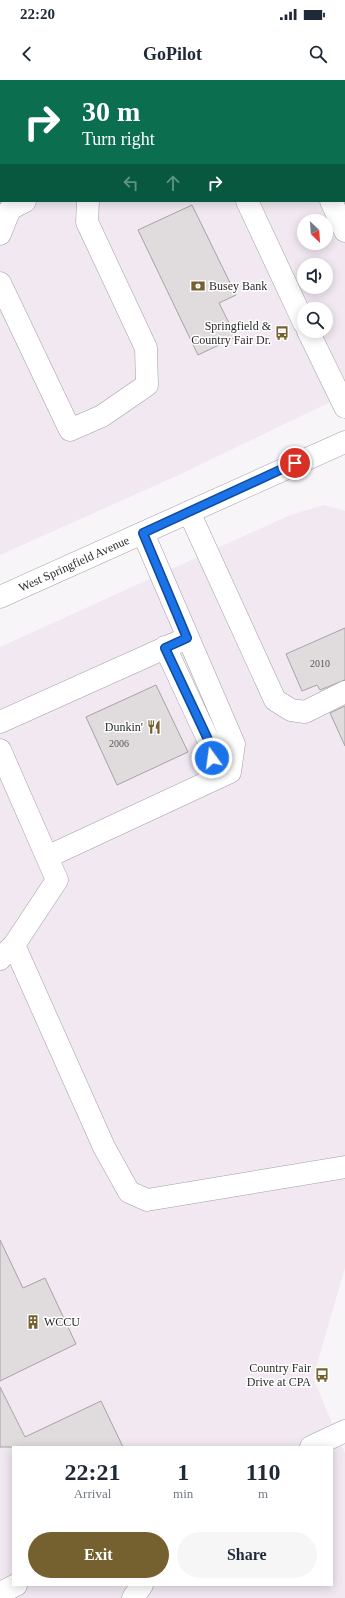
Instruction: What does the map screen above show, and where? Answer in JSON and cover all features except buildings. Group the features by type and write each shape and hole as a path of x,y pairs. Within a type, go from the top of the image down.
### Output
{"main road":[{"path":"0,283 70,430 102,416 147,385 146,348 86,222 88,202"},
{"path":"247,202 297,308"},
{"path":"331,202 345,231"},
{"path":"0,234 12,204"},
{"path":"311,338 345,407"},
{"name":"West Springfield Avenue","path":"0,598 345,442"},
{"path":"189,512 275,700 292,710 305,712 345,692"},
{"path":"47,857 230,772 234,744 143,533"},
{"path":"0,722 187,638"},
{"path":"165,648 212,748 213,768 207,782"},
{"path":"0,750 57,880 7,952 104,1147 129,1192 147,1200 345,1167"},
{"path":"314,1446 345,1431"},
{"path":"0,1593 14,1586"},
{"path":"133,1598 141,1586"}],"shaded area":[{"path":"0,202 345,202 345,395 181,474 0,555"},
{"path":"324,505 345,511 345,1268 313,1378 345,1453 345,1598 0,1598 0,647 290,515"}],"place":[{"name":"Busey Bank","path":"198,286"},
{"name":"Springfield & Country Fair Dr.","path":"282,333"},
{"name":"Dunkin'","path":"154,727"},
{"name":"WCCU","path":"33,1322"},
{"name":"Country Fair Drive at CPA","path":"322,1375"}],"route":[{"path":"212,758 212,748 165,648 187,638 143,533 295,463"}]}
